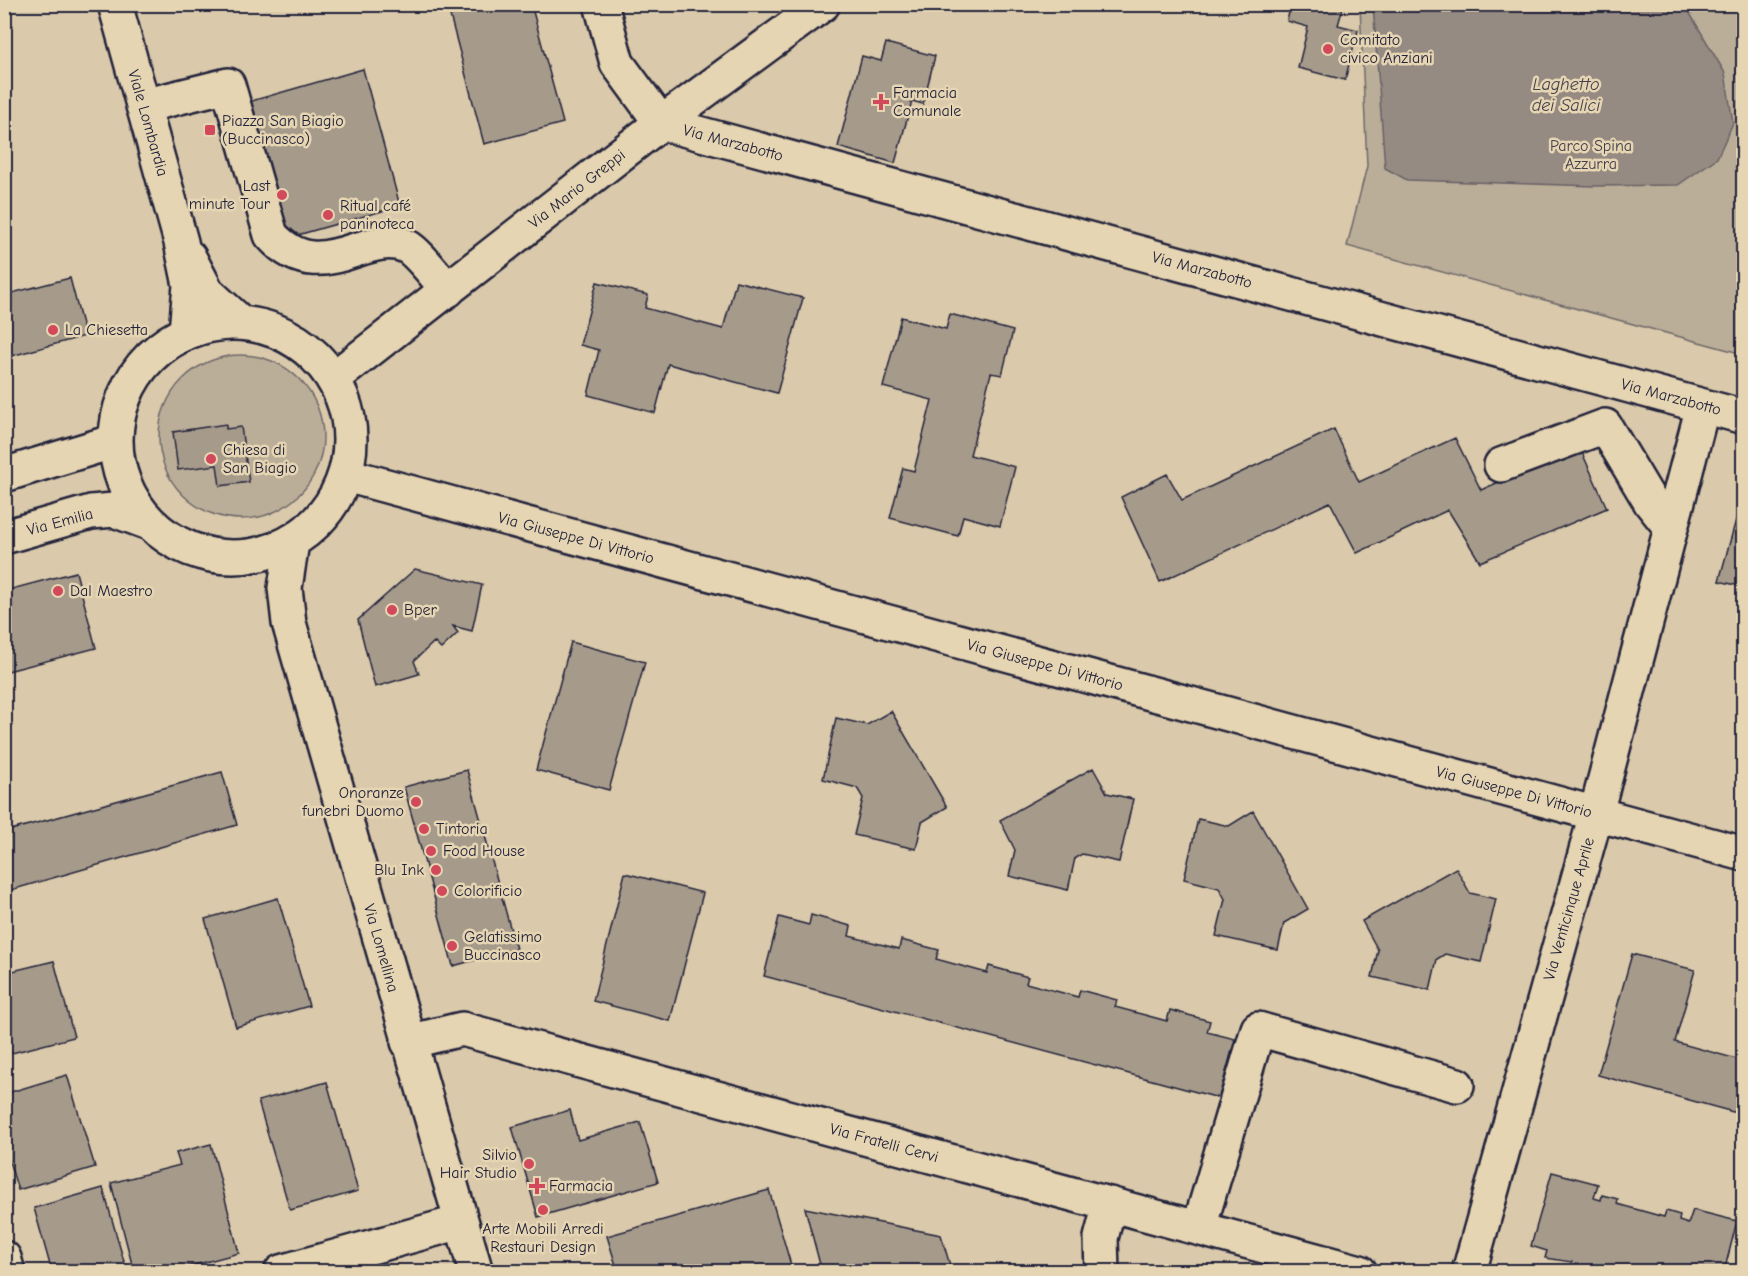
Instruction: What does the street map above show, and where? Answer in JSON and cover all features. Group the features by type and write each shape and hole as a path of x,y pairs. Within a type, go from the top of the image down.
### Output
{"street":[{"name":"Viale Lombardia","path":"115,4 181,242 190,285 186,332"},
{"path":"601,4 617,63 661,123"},
{"name":"Via Mario Greppi","path":"334,378 661,123 823,4"},
{"path":"143,106 228,85 271,235 282,248 313,259 332,258 389,242 407,247 448,290"},
{"name":"Via Marzabotto","path":"661,123 1743,417"},
{"name":"Viale Lombardia","path":"181,242 207,292 241,322"},
{"path":"241,322 294,339 316,357 334,378 348,410 351,443 346,475 335,501 308,531 276,550 244,558 221,557 194,551 170,539 149,523 136,507 121,475 116,441 125,393 136,373 167,342 186,332 205,326 241,322"},
{"name":"Via Venticinque Aprile","path":"1469,1272 1596,814 1703,406"},
{"path":"1501,465 1605,426 1651,503 1671,528"},
{"path":"4,476 116,441"},
{"name":"Via Giuseppe Di Vittorio","path":"346,475 1743,854"},
{"name":"Via Emilia","path":"4,537 91,512 114,510 149,523"},
{"name":"Via Lomellina","path":"292,542 285,588 289,623 476,1272"},
{"name":"Via Lomellina","path":"244,558 275,598 289,623"},
{"name":"Via Fratelli Cervi","path":"408,1042 462,1029 1360,1272"},
{"path":"1199,1228 1258,1029 1457,1085"},
{"path":"1102,1272 1101,1238 1110,1204"},
{"path":"281,1272 461,1222"},
{"path":"4,1258 8,1272"}],"green space":[{"name":"Parco Spina Azzurra","path":"1360,5 1743,5 1743,354 1347,246 1367,166"},
{"path":"241,355 257,356 273,361 287,368 299,379 310,391 317,405 322,421 322,453 317,469 310,483 299,495 287,506 273,513 257,518 241,519 225,518 209,513 195,506 183,495 172,483 165,469 160,453 159,437 160,421 165,405 172,391 183,379 195,368 209,361 225,356"}],"water":[{"name":"Laghetto dei Salici","path":"1373,5 1685,5 1725,73 1733,123 1717,158 1678,185 1595,186 1407,180 1385,168"}],"building":[{"path":"447,4 531,4 563,123 484,144"},
{"name":"Comitato civico Anziani","path":"1291,4 1344,4 1338,25 1358,30 1345,80 1298,68 1308,27 1287,21"},
{"name":"Farmacia Comunale","path":"886,43 935,56 923,104 912,101 895,163 838,147 862,56 881,61"},
{"path":"363,69 400,206 287,238 248,102"},
{"path":"70,278 85,336 4,358 4,295"},
{"path":"736,281 803,298 777,393 668,364 655,413 588,395 599,350 580,345 597,282 648,295 645,308 723,329"},
{"path":"950,314 1013,331 1002,375 991,373 970,455 1015,467 1000,526 963,516 958,536 890,518 903,468 914,471 932,400 883,387 901,317 946,329"},
{"name":"Chiesa di San Biagio","path":"226,424 226,429 241,427 249,482 220,486 217,465 178,470 173,432"},
{"path":"1334,429 1359,482 1455,438 1481,490 1579,446 1607,508 1480,562 1448,510 1357,553 1330,502 1160,582 1121,497 1167,474 1182,500"},
{"path":"1744,491 1744,587 1719,581"},
{"path":"415,569 482,585 472,631 453,626 458,633 441,649 434,642 414,661 419,674 375,687 358,620"},
{"path":"76,572 96,648 4,672 4,591"},
{"path":"571,642 645,662 609,790 536,770"},
{"path":"891,711 947,807 922,822 916,849 854,835 863,798 857,788 823,779 836,718 867,725"},
{"path":"1093,768 1107,793 1133,799 1119,862 1082,854 1075,858 1068,890 1009,876 1015,850 1000,820"},
{"path":"467,770 516,949 453,966 404,787"},
{"path":"222,772 237,825 4,892 4,824 7,831"},
{"path":"1253,811 1308,909 1284,923 1278,950 1216,936 1225,899 1219,888 1184,879 1198,819 1229,826"},
{"path":"1456,868 1470,893 1496,899 1481,962 1445,954 1437,959 1430,990 1372,977 1378,950 1362,921"},
{"path":"625,873 703,893 670,1021 593,1001"},
{"path":"278,898 309,1006 236,1027 205,919"},
{"path":"811,915 851,926 849,936 899,949 901,940 939,950 936,959 987,973 989,966 1028,977 1026,983 1078,997 1080,990 1117,1000 1115,1007 1167,1021 1170,1010 1210,1021 1207,1032 1235,1039 1219,1098 764,976 779,917 809,925"},
{"path":"1632,954 1695,970 1675,1042 1744,1061 1744,1115 1598,1075"},
{"path":"54,961 74,1037 4,1055 4,973"},
{"path":"67,1075 95,1167 18,1190 4,1145 4,1094"},
{"path":"327,1082 358,1191 290,1210 258,1101"},
{"path":"570,1110 578,1140 640,1122 658,1182 538,1217 512,1127"},
{"path":"211,1144 239,1253 168,1272 134,1272 111,1183 180,1165 176,1153"},
{"path":"1552,1172 1598,1184 1594,1198 1601,1200 1602,1195 1618,1199 1617,1204 1664,1217 1666,1211 1680,1215 1679,1221 1688,1224 1693,1210 1737,1221 1724,1272 1624,1272 1610,1268 1609,1272 1589,1272 1570,1266 1572,1262 1545,1258 1547,1251 1531,1246"},
{"path":"103,1188 127,1272 52,1272 34,1208"},
{"path":"769,1190 793,1272 618,1272 607,1236"},
{"path":"805,1208 941,1235 952,1272 822,1272"}],"place":[{"name":"Comitato civico Anziani","path":"1328,49"},
{"name":"Farmacia Comunale","path":"881,102"},
{"name":"Piazza San Biagio (Buccinasco)","path":"210,130"},
{"name":"Last minute Tour","path":"282,195"},
{"name":"Ritual café paninoteca","path":"328,215"},
{"name":"La Chiesetta","path":"53,330"},
{"name":"Chiesa di San Biagio","path":"211,459"},
{"name":"Dal Maestro","path":"58,591"},
{"name":"Bper","path":"392,610"},
{"name":"Onoranze funebri Duomo","path":"416,802"},
{"name":"Tintoria","path":"424,829"},
{"name":"Food House","path":"431,851"},
{"name":"Blu Ink","path":"436,870"},
{"name":"Colorificio","path":"442,891"},
{"name":"Gelatissimo Buccinasco","path":"452,946"},
{"name":"Silvio Hair Studio","path":"529,1164"},
{"name":"Farmacia","path":"537,1186"},
{"name":"Arte Mobili Arredi Restauri Design","path":"543,1210"}]}
